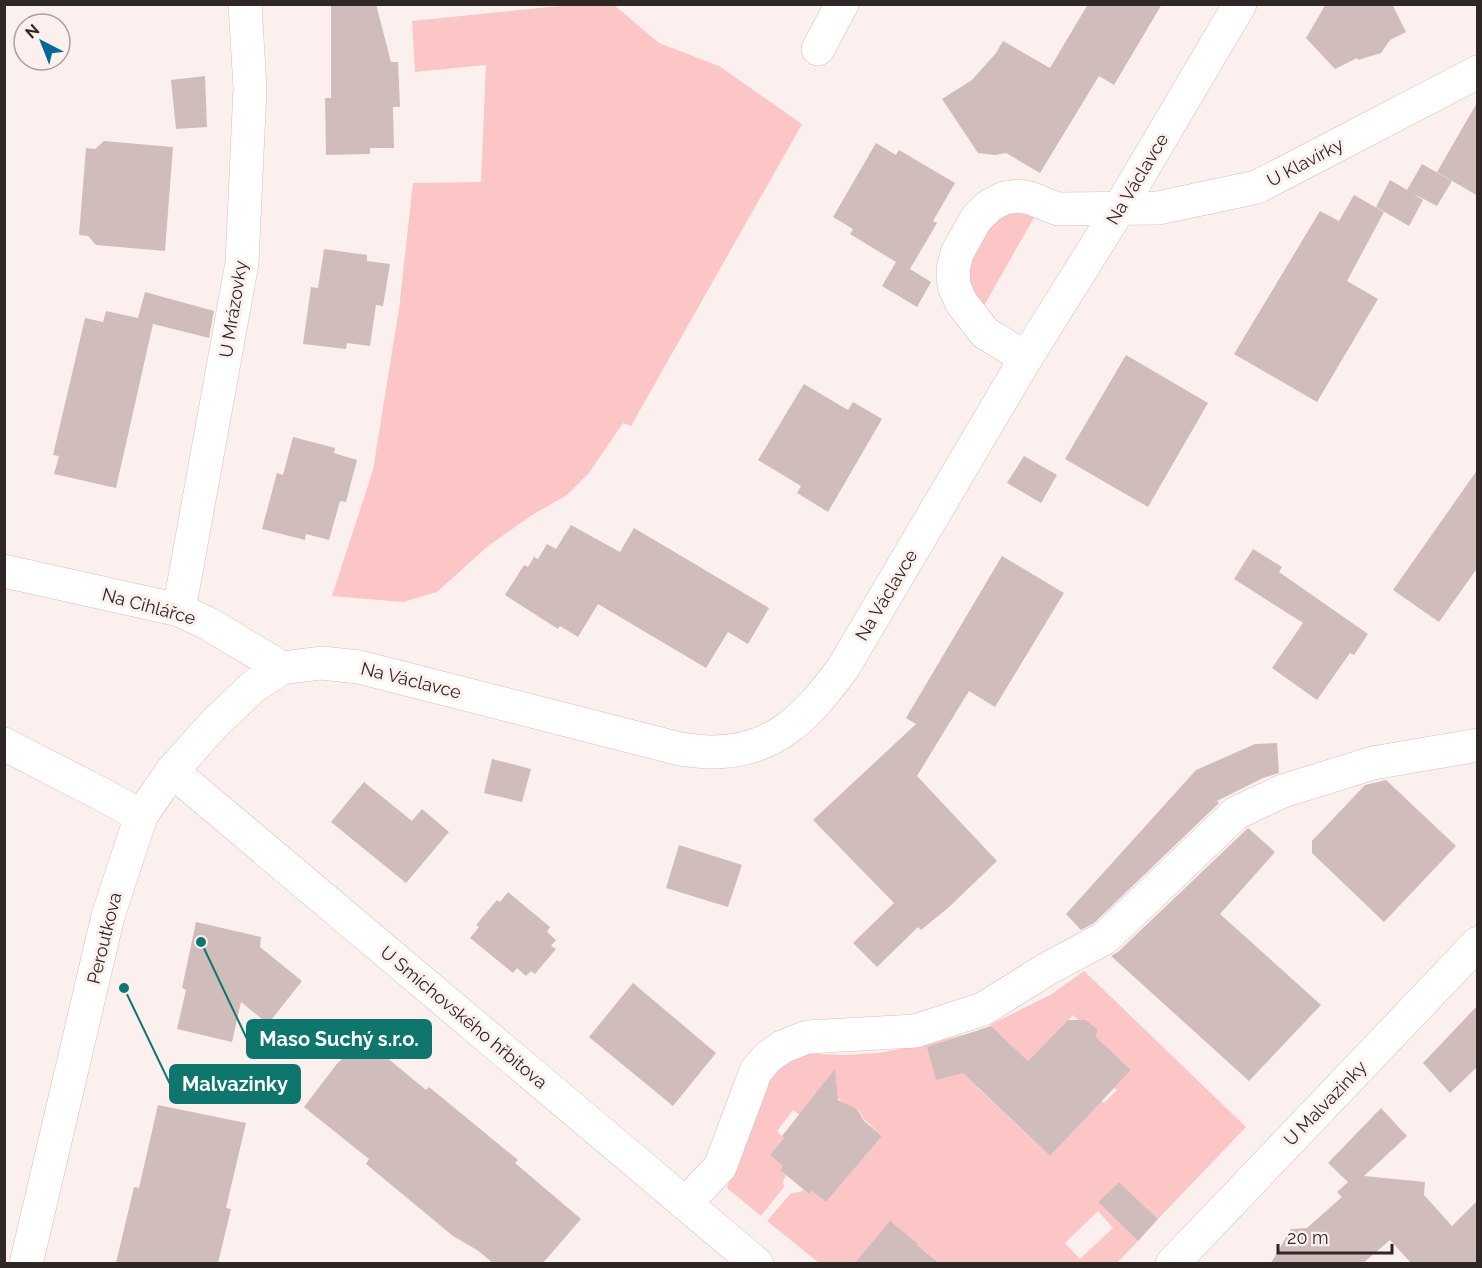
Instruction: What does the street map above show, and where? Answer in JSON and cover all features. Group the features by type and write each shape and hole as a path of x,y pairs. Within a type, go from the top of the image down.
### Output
{"street":[{"name":"U Mrázovky","path":"179,610 242,263 250,88 245,4"},
{"path":"818,49 842,4"},
{"name":"Na Václavce","path":"282,668 321,663 359,667 680,748 711,753 740,750 767,742 789,729 819,701 843,668 1026,358 1119,209 1240,4"},
{"name":"U Klavírky","path":"1026,358 985,333 962,302 954,286 953,270 957,254 965,236 988,206 1004,198 1019,196 1058,209 1158,208 1257,187 1478,72"},
{"name":"Na Cihlářce","path":"4,571 179,610 209,624 282,668"},
{"name":"Peroutkova","path":"26,1263 108,916 141,816 172,771 214,724 254,687 282,668"},
{"path":"4,744 141,816"},
{"path":"685,1204 720,1167 756,1071 768,1057 782,1047 807,1037 915,1031 983,1009 1047,969 1106,939 1236,813 1283,791 1373,763 1478,745"},
{"name":"U Smíchovského hřbitova","path":"172,771 757,1263"},
{"name":"U Malvazinky","path":"1172,1263 1478,943"}],"shaded area":[{"path":"569,5 614,5 659,43 719,66 802,124 631,426 623,423 589,473 567,495 532,515 488,546 437,592 403,602 332,596 373,470 399,309 413,183 481,182 486,65 415,72 412,21"},
{"path":"1007,209 1039,209 982,309 968,289 973,242"},
{"path":"1084,971 1246,1127 1158,1219 1119,1182 1098,1202 1138,1241 1117,1263 939,1263 890,1222 858,1260 862,1263 819,1263 767,1221 791,1193 803,1190 809,1194 812,1191 826,1202 882,1136 864,1119 858,1109 845,1105 837,1097 802,1117 793,1110 777,1131 784,1138 770,1155 783,1166 780,1170 786,1175 783,1182 784,1187 761,1216 727,1188 764,1073 794,1053 844,1055 878,1053 963,1035 978,1088 1050,1156 1101,1101 1104,1103 1117,1090 1114,1088 1131,1070 1096,1037 1096,1029 1086,1020 1078,1020 1073,1015 1028,1061 990,1025 1052,994","holes":["1098,1211 1113,1228 1080,1259 1065,1243"]}],"building":[{"path":"331,4 376,4 391,62 398,62 400,107 393,107 394,148 370,148 370,154 326,155 325,98 331,98"},
{"path":"1088,4 1162,4 1114,85 1099,76 1040,173 1006,153 995,155 978,153 942,99 972,80 996,53 1003,41 1050,68"},
{"path":"1326,4 1392,4 1406,32 1390,40 1381,53 1358,60 1357,58 1335,69 1306,38"},
{"path":"205,76 207,127 176,129 171,80"},
{"path":"1478,101 1478,196 1437,172"},
{"path":"104,141 173,147 165,251 96,245 88,236 79,235 86,148 95,149"},
{"path":"876,143 896,155 899,150 955,183 933,221 937,223 910,269 931,282 917,307 882,286 896,262 850,234 853,229 833,217"},
{"path":"1422,164 1452,181 1437,206 1412,193 1423,200 1409,226 1376,207 1390,180 1407,190"},
{"path":"1354,195 1384,212 1347,281 1378,299 1317,402 1234,354 1320,211 1339,221"},
{"path":"324,249 367,255 367,261 390,264 383,306 376,305 370,346 347,343 346,349 303,344 311,287 318,288"},
{"path":"145,292 214,311 209,338 153,324 116,488 54,474 59,456 53,455 85,318 103,322 106,311 138,318"},
{"path":"1126,355 1208,403 1148,507 1065,459"},
{"path":"804,384 848,410 853,402 882,419 828,512 797,493 801,486 758,460"},
{"path":"293,437 335,448 334,453 357,460 346,502 340,501 329,540 306,534 305,540 262,529 277,473 283,475"},
{"path":"1024,456 1057,475 1041,503 1007,483"},
{"path":"1478,469 1478,567 1439,622 1393,590"},
{"path":"571,525 620,552 634,528 769,608 748,644 728,632 706,668 598,604 578,637 560,626 558,629 505,595 524,565 528,567 534,557 538,559 547,544 556,549"},
{"path":"1253,549 1282,567 1279,572 1368,634 1354,655 1350,653 1317,700 1272,668 1303,623 1234,579"},
{"path":"1002,556 1064,593 995,707 969,691 917,776 997,861 948,908 921,930 918,927 877,967 853,943 894,903 813,820 916,724 906,718"},
{"path":"1277,743 1279,773 1263,778 1217,801 1219,803 1094,923 1081,930 1066,914 1196,770 1255,744"},
{"path":"492,759 531,769 522,802 484,793"},
{"path":"1386,780 1456,846 1384,922 1312,853 1312,841 1365,785"},
{"path":"364,782 412,821 422,809 449,832 406,883 331,822"},
{"path":"1248,828 1275,852 1220,914 1321,1005 1249,1081 1111,956 1118,952"},
{"path":"679,845 742,865 728,907 666,888"},
{"path":"508,892 550,927 547,932 556,940 551,946 556,949 535,974 531,971 526,976 517,968 513,973 470,938 479,927 476,925 497,900 500,902"},
{"path":"196,922 261,937 260,947 302,981 268,1024 241,1002 232,1042 177,1029 186,990 182,988"},
{"path":"633,983 716,1053 673,1106 589,1037"},
{"path":"1478,1005 1478,1066 1450,1093 1423,1063"},
{"path":"1068,1020 1086,1020 1097,1029 1096,1037 1131,1070 1050,1156 963,1073 936,1080 927,1047 991,1026 1028,1061"},
{"path":"362,1037 426,1090 429,1087 518,1160 515,1163 581,1219 543,1263 493,1263 477,1250 453,1236 366,1164 369,1159 304,1107 336,1065"},
{"path":"835,1069 838,1100 857,1109 864,1121 882,1136 826,1202 812,1191 809,1194 780,1170 783,1166 770,1155 784,1138 782,1136"},
{"path":"158,1105 246,1123 226,1208 231,1209 218,1263 116,1263 134,1187 139,1188"},
{"path":"1381,1108 1407,1136 1364,1176 1425,1182 1424,1195 1452,1226 1478,1200 1478,1263 1411,1263 1390,1240 1363,1263 1271,1263 1291,1229 1307,1228 1342,1197 1337,1192 1348,1182 1328,1163"},
{"path":"1119,1182 1158,1219 1138,1241 1098,1202"},
{"path":"890,1221 918,1244 939,1263 855,1263"}],"place":[{"name":"Maso Suchý s.r.o.","path":"201,942"},
{"name":"Malvazinky","path":"124,988"}]}
